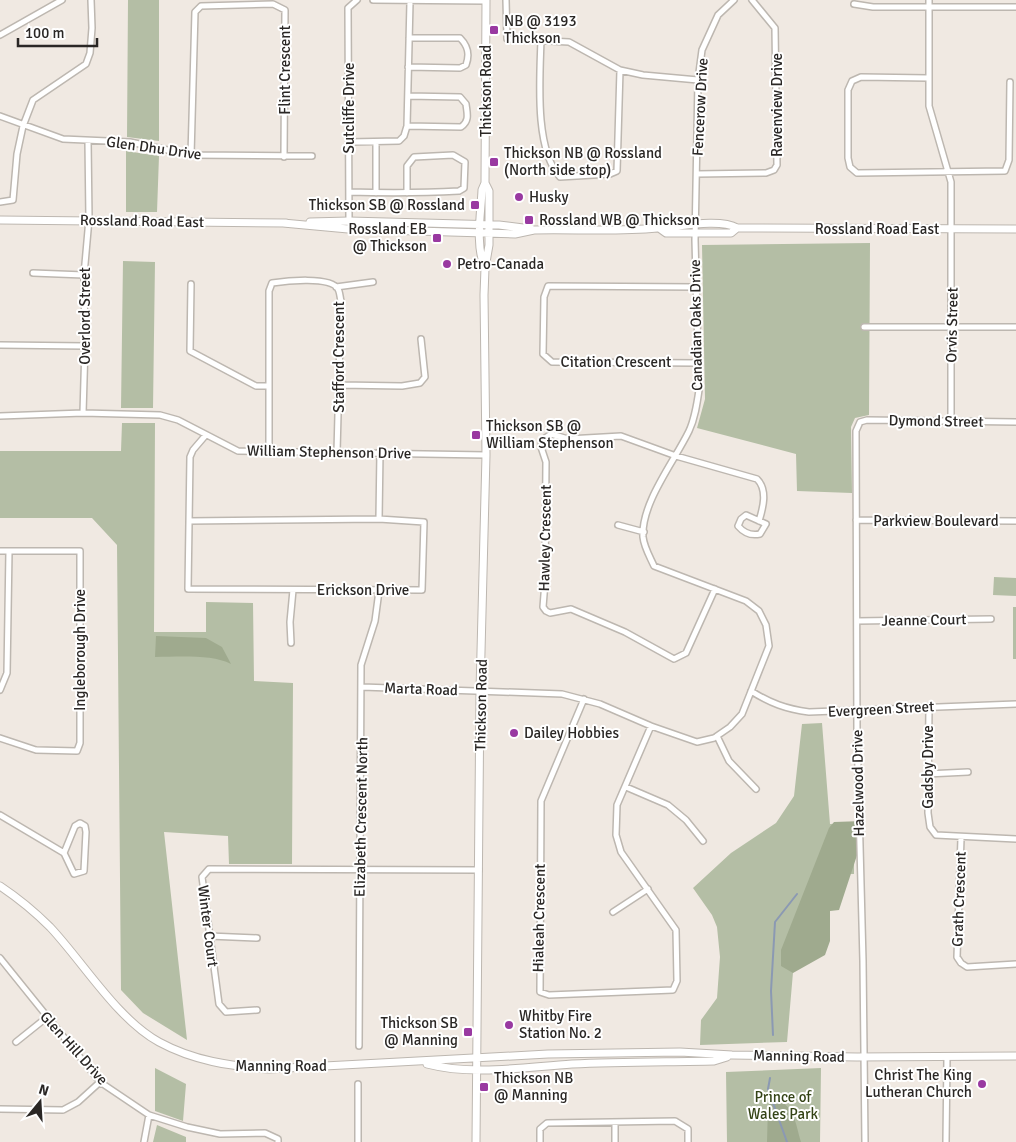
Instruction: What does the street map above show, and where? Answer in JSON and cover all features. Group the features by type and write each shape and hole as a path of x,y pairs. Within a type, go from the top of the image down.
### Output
{"main road":[{"name":"Thickson Road","path":"485,268 481,259 480,225 482,190 485,183 486,1"},
{"name":"Thickson Road","path":"476,1142 480,691 486,456 485,268 488,260 490,233 489,191 485,183"},
{"name":"Rossland Road East","path":"0,220 89,219 283,223 348,221 518,226 534,230"},
{"name":"Rossland Road East","path":"283,223 358,230 515,234 534,230 695,229 732,225 737,228 1016,229"},
{"name":"Manning Road","path":"0,886 19,899 50,927 119,1009 155,1040 178,1051 226,1066 269,1069 548,1054 652,1052 864,1057 1016,1056"},
{"name":"Manning Road","path":"422,1062 444,1068 477,1069 590,1063 714,1061 732,1055"}],"street":[{"path":"0,35 62,0"},
{"path":"0,202 13,200 16,154 23,126 33,100 86,64 90,53 92,0"},
{"name":"Sutcliffe Drive","path":"348,221 348,8 357,0"},
{"path":"372,0 410,2 486,1"},
{"path":"506,0 507,40 540,39 569,42 590,56 620,70 643,75 698,80"},
{"name":"Fencerow Drive","path":"695,229 698,80 702,50 718,15 734,0"},
{"name":"Ravenview Drive","path":"697,174 766,173 774,170 777,165 775,28 752,0"},
{"name":"Orvis Street","path":"929,0 928,78 930,115 950,173 952,229 951,421"},
{"path":"349,142 399,141 404,136 407,126 410,2"},
{"name":"Flint Crescent","path":"191,155 195,12 201,6 273,4 285,10 284,157"},
{"path":"854,4 873,7 1016,8"},
{"path":"408,38 460,38 467,46 468,59 466,65 460,68 408,67"},
{"path":"540,39 539,109 551,167 560,177 610,174 617,171 620,70"},
{"path":"928,78 860,77 852,81 848,90 848,158 850,167 857,173 1000,172 1008,166 1010,82"},
{"path":"407,126 461,127 466,124 468,118 466,104 460,97 408,96"},
{"name":"Glen Dhu Drive","path":"0,116 23,126 63,139 136,143 191,155 312,156"},
{"name":"Overlord Street","path":"83,413 85,346 84,275 89,219 88,141"},
{"path":"376,142 376,193"},
{"path":"349,192 407,194 459,191 464,188 466,180 465,162 453,155 414,157 407,166 407,194"},
{"name":"Canadian Oaks Drive","path":"480,691 562,694 584,699 697,742 717,736 730,727 742,714 769,646 766,625 759,611 746,601 654,566 648,553 644,532 644,519 653,498 676,456 696,413 699,390 695,229"},
{"path":"33,273 84,275"},
{"name":"Stafford Crescent","path":"268,451 269,291 272,283 324,282 336,287 341,301 337,452"},
{"path":"336,287 373,282"},
{"path":"191,284 190,351 256,386 268,386"},
{"name":"Citation Crescent","path":"696,287 548,286 544,296 543,354 552,362 698,363"},
{"path":"864,327 1016,327"},
{"path":"340,385 420,383 425,377 422,339"},
{"path":"0,345 85,346"},
{"name":"William Stephenson Drive","path":"0,416 83,413 160,415 178,420 205,436 238,451 380,452 486,456"},
{"name":"Dymond Street","path":"858,425 867,420 1016,422"},
{"name":"Hazelwood Drive","path":"858,425 855,436 865,1142"},
{"name":"Hawley Crescent","path":"676,456 621,436 568,439 551,434 542,440 541,447 546,462 543,607 550,613 571,609 625,632 674,659 686,653 716,589"},
{"name":"Erickson Drive","path":"189,521 379,519 424,522 422,590 188,589 189,521 190,457 193,450 205,436"},
{"path":"379,519 380,452"},
{"path":"676,456 757,479 762,484 764,504 759,521"},
{"path":"746,515 759,521 766,524 760,534 753,535 742,531 738,526 746,515"},
{"name":"Parkview Boulevard","path":"856,520 1016,521"},
{"path":"618,525 644,532"},
{"name":"Ingleborough Drive","path":"0,550 80,551 80,743 77,751 36,750 0,738"},
{"path":"0,690 7,673 9,551"},
{"path":"291,643 290,622 293,590"},
{"name":"Elizabeth Crescent North","path":"360,1046 361,665 375,622 378,591"},
{"name":"Jeanne Court","path":"857,621 991,619"},
{"name":"Marta Road","path":"362,687 480,691"},
{"name":"Evergreen Street","path":"751,691 769,702 788,710 832,712 929,706 1016,704"},
{"name":"Hialeah Crescent","path":"584,699 541,801 540,992 550,995 673,990 677,981 676,930 621,852 616,835 617,805 651,726"},
{"name":"Gadsby Drive","path":"929,706 927,774 930,827 936,835 961,838 1016,839"},
{"path":"717,736 729,760 756,789"},
{"path":"927,774 968,772"},
{"path":"626,787 668,804 686,820 703,841"},
{"path":"0,815 64,853 74,874 84,871 85,826 80,823 75,826 64,853"},
{"name":"Grath Crescent","path":"961,838 958,957 961,963 967,967 1016,964"},
{"name":"Winter Court","path":"257,1010 226,1012 219,1004 202,877 209,868 360,869"},
{"path":"360,869 479,870"},
{"path":"613,912 648,890"},
{"path":"209,936 257,938"},
{"name":"Glen Hill Drive","path":"0,958 46,1018 100,1082 149,1115 187,1127 220,1134 265,1133 278,1139 278,1142"},
{"path":"16,1042 46,1018"},
{"path":"946,1142 947,1057"},
{"path":"0,1109 63,1110 78,1102 100,1082"},
{"path":"358,1084 358,1142"},
{"path":"144,1142 149,1115"},
{"path":"540,1142 540,1129 547,1123 676,1121 688,1129 688,1142"},
{"path":"614,1142 615,1122"}],"green space":[{"path":"128,0 159,0 159,141 127,137"},
{"path":"126,151 159,156 157,212 126,212"},
{"path":"870,243 869,415 855,418 851,427 852,493 797,491 796,454 697,428 705,399 702,245"},
{"path":"123,261 155,262 153,408 121,408"},
{"path":"122,423 155,423 154,632 206,632 206,602 253,603 254,681 293,683 292,864 229,864 228,836 164,832 187,1040 143,1013 121,990 117,545 92,518 0,518 0,451 121,451"},
{"path":"994,577 1016,578 1016,596 993,595"},
{"path":"1013,607 1016,607 1016,659 1013,659"},
{"path":"156,636 206,638 222,647 231,664 204,657 155,657"},
{"path":"822,723 830,824 854,823 854,874 823,874 794,961 787,1042 700,1045 701,1020 717,998 720,957 717,927 712,915 693,888 731,853 776,823 794,796 802,724"},
{"path":"863,821 864,834 839,910 830,911 830,941 825,955 793,973 781,966 781,950 829,828 834,822"},
{"path":"155,1068 186,1084 183,1121 155,1111"},
{"name":"Prince of Wales Park","path":"821,1068 820,1142 727,1142 726,1072"},
{"path":"774,1098 781,1101 790,1110 801,1142 767,1142 768,1106"},
{"path":"157,1125 186,1137 186,1142 153,1142"}],"waterway":[{"path":"773,1035 771,991 775,922 797,894"},
{"path":"770,1078 768,1089 787,1142"}],"place":[{"name":"NB @ 3193 Thickson","path":"494,30"},
{"name":"Thickson NB @ Rossland (North side stop)","path":"494,162"},
{"name":"Husky","path":"519,197"},
{"name":"Thickson SB @ Rossland","path":"475,205"},
{"name":"Rossland WB @ Thickson","path":"529,220"},
{"name":"Rossland EB @ Thickson","path":"437,238"},
{"name":"Petro-Canada","path":"447,264"},
{"name":"Thickson SB @ William Stephenson","path":"476,435"},
{"name":"Dailey Hobbies","path":"514,733"},
{"name":"Whitby Fire Station No. 2","path":"509,1025"},
{"name":"Thickson SB @ Manning","path":"468,1032"},
{"name":"Christ The King Lutheran Church","path":"982,1084"},
{"name":"Thickson NB @ Manning","path":"484,1087"}]}
